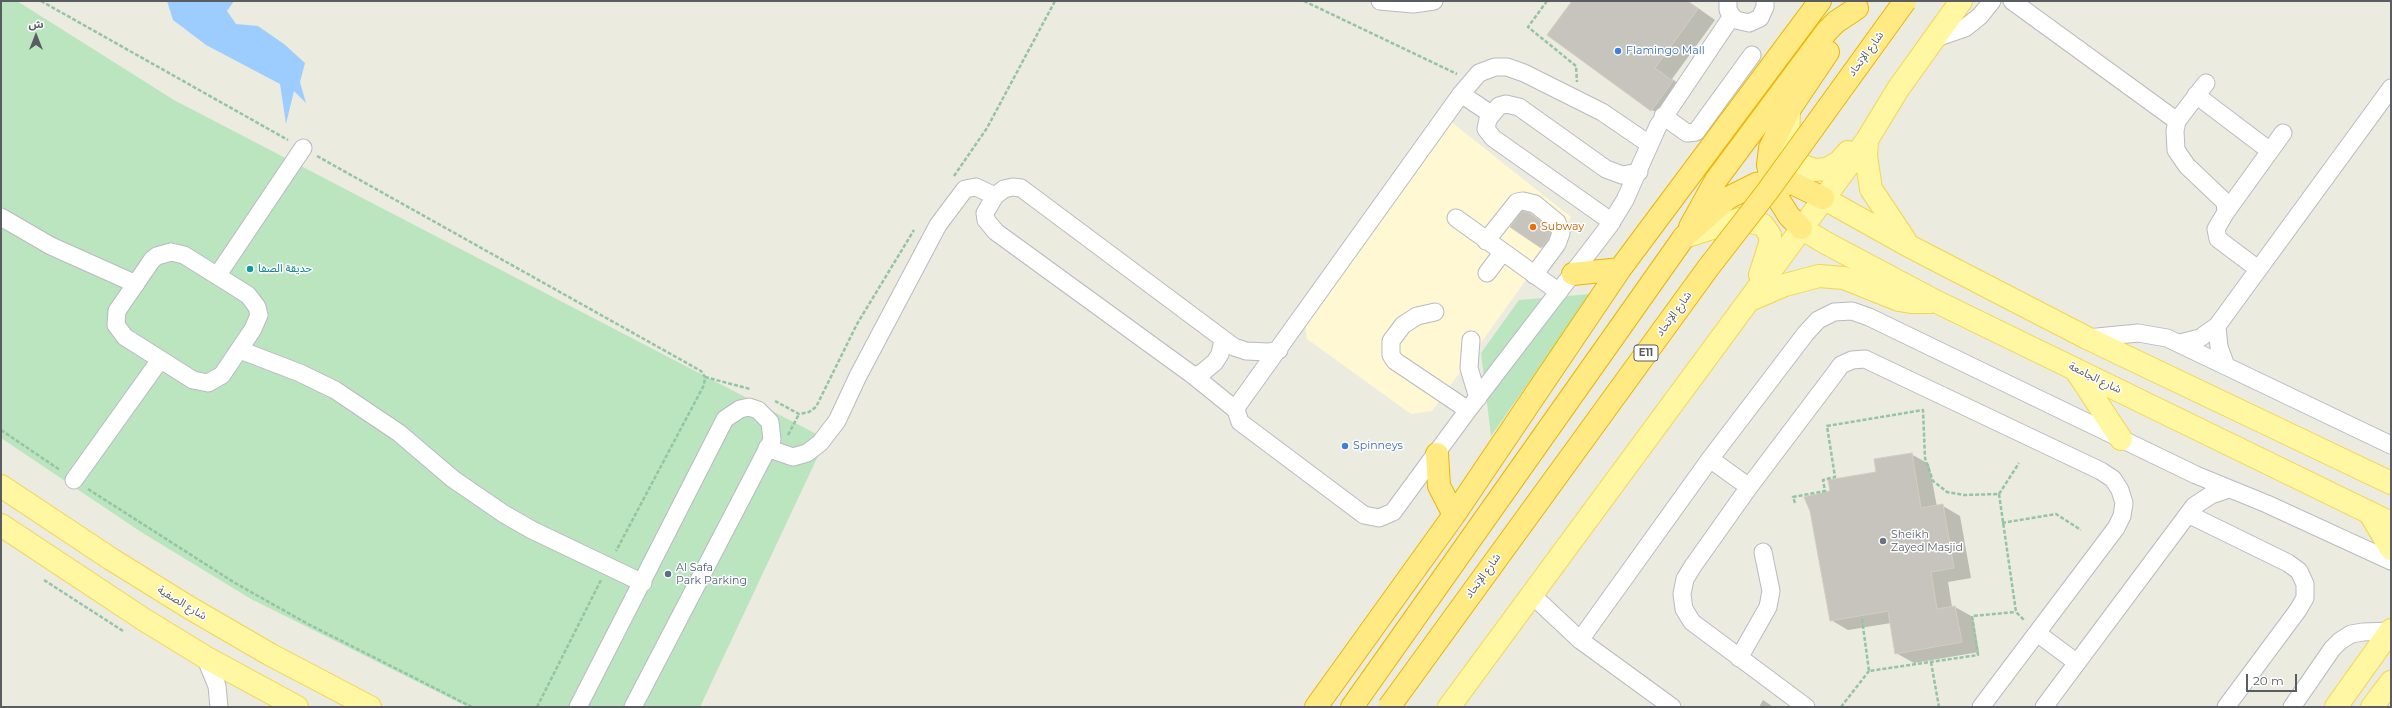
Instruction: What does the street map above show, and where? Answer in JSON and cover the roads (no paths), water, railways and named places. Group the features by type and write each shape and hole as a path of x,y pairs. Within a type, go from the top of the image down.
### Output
{"highway":[{"path":"1316,707 1454,515 1620,269 1820,1"},
{"name":"شارع الإتحاد","path":"1388,707 1703,274 1767,192 1905,1"},
{"path":"1801,228 1779,202 1770,182 1768,165 1770,148 1789,110 1859,5"},
{"path":"1352,707 1684,238 1706,195 1754,128 1827,31 1836,22 1859,5"},
{"path":"1684,238 1728,198 1741,190 1756,184 1770,182 1794,184 1823,198"},
{"path":"1573,274 1620,269"},
{"path":"1437,454 1439,486 1454,515"}],"main road":[{"path":"1449,707 1867,140 1898,89 1961,1"},
{"path":"1789,110 1788,142 1792,155 1801,165 1814,170 1827,169 1846,154 1882,105 1898,89"},
{"path":"1867,140 1866,156 1871,189 1909,246"},
{"path":"1823,198 1909,246 2087,338 2391,483"},
{"path":"1826,243 1817,224 1820,218 1825,213 1847,212"},
{"path":"1684,238 1740,219 1763,225 1770,236 1770,244 1765,264 1750,300"},
{"name":"شارع الجامعة","path":"1801,228 1826,243 1935,301 2391,522"},
{"path":"1750,300 1785,285 1819,276 1844,278 1899,300 1917,302 1935,301"},
{"path":"2074,368 2121,439"},
{"name":"شارع الصفية","path":"1,486 111,560 190,608 271,655 370,707"},
{"path":"2369,512 2391,549"},
{"path":"1,525 136,615 205,657 297,707"},
{"path":"2336,707 2391,631"},
{"path":"2372,707 2391,682"}],"street":[{"path":"1380,1 1413,4 1434,1"},
{"path":"1279,350 1246,351 1234,347 1021,188 1012,187 1004,189 995,196 985,213 986,220 993,230 1194,376 1236,410 1240,422 1248,430 1357,511 1371,518 1379,518 1393,512 1473,404 1612,222 1639,172 1649,144 1664,116 1691,79 1730,9 1742,23 1755,21 1763,13 1765,1"},
{"path":"1933,39 1965,28 1980,16 1992,1"},
{"path":"2012,1 2178,121"},
{"path":"1664,116 1687,133 1696,132 1752,55"},
{"path":"1236,410 1238,405 1279,350 1471,80 1479,73 1490,67 1506,67 1524,73 1577,98 1608,116 1649,144"},
{"path":"2180,344 2200,338 2217,326 2391,88"},
{"path":"2226,212 2225,202 2181,158 2174,140 2178,121 2201,89 2270,151"},
{"path":"1461,94 1491,114"},
{"path":"1612,222 1488,134 1486,124 1491,114 1499,106 1512,105 1518,107 1606,170 1622,175 1639,172"},
{"path":"2258,269 2218,239 2216,229 2226,212 2283,133"},
{"path":"217,276 303,148"},
{"path":"767,448 793,457 807,453 820,443 837,421 858,376 938,225 965,189 976,187 995,196"},
{"path":"1486,241 1517,202 1523,200 1536,204 1557,222 1561,233 1557,244 1534,275"},
{"path":"1,217 51,246 136,284"},
{"path":"1456,218 1502,253 1559,292"},
{"path":"171,252 184,255 217,276 248,295 257,307 257,322 240,350 222,375 208,383 193,380 160,360 125,337 116,325 118,311 152,260 157,256 171,252"},
{"path":"1487,273 1502,253"},
{"path":"1580,640 1710,458 1806,333 1818,320 1834,312 1840,311 1852,311 1869,317 2196,476 2230,489 2391,561"},
{"path":"1435,312 1417,316 1403,325 1391,341 1390,355 1395,361 1473,404"},
{"path":"2217,326 2219,347 2226,366"},
{"path":"2087,338 2138,333 2167,338 2391,445"},
{"path":"1194,376 1202,373 1215,362 1220,354 1223,340"},
{"path":"1471,340 1469,368 1473,404"},
{"path":"240,350 300,373 335,390 399,433 453,479 504,514 643,583"},
{"path":"1806,707 1692,622 1684,609 1682,594 1685,579 1748,487 1841,366 1852,360 1865,359 2101,471 2113,479 2120,490 2124,502 2122,516 2116,528 1981,707"},
{"path":"74,480 160,360"},
{"path":"578,707 643,583 725,419 740,409 758,410 770,422 773,432 772,440 633,707"},
{"path":"1710,458 1748,487"},
{"path":"2044,707 2076,662 2191,510 2200,491 2196,476"},
{"path":"2191,510 2211,496 2230,489"},
{"path":"2191,510 2288,563 2299,571 2305,584 2305,598 2298,610 2226,707"},
{"path":"1739,658 1768,607 1771,591 1763,552"},
{"path":"1531,594 1580,640 1672,707"},
{"path":"2292,707 2332,649 2340,641 2351,634 2391,631"},
{"path":"2037,633 2076,662"},
{"path":"205,657 217,686 219,707"}],"water":[{"path":"167,1 234,1 227,11 236,24 258,26 284,44 305,63 300,82 306,103 294,91 286,124 280,84 206,45 173,20"}],"place":[{"name":"Flamingo Mall","path":"1618,51"},
{"name":"Subway","path":"1533,227"},
{"name":"حديقة الصفا","path":"250,269"},
{"name":"Spinneys","path":"1345,446"},
{"name":"Sheikh Zayed Masjid","path":"1883,541"},
{"name":"Al Safa Park Parking","path":"668,574"}]}
